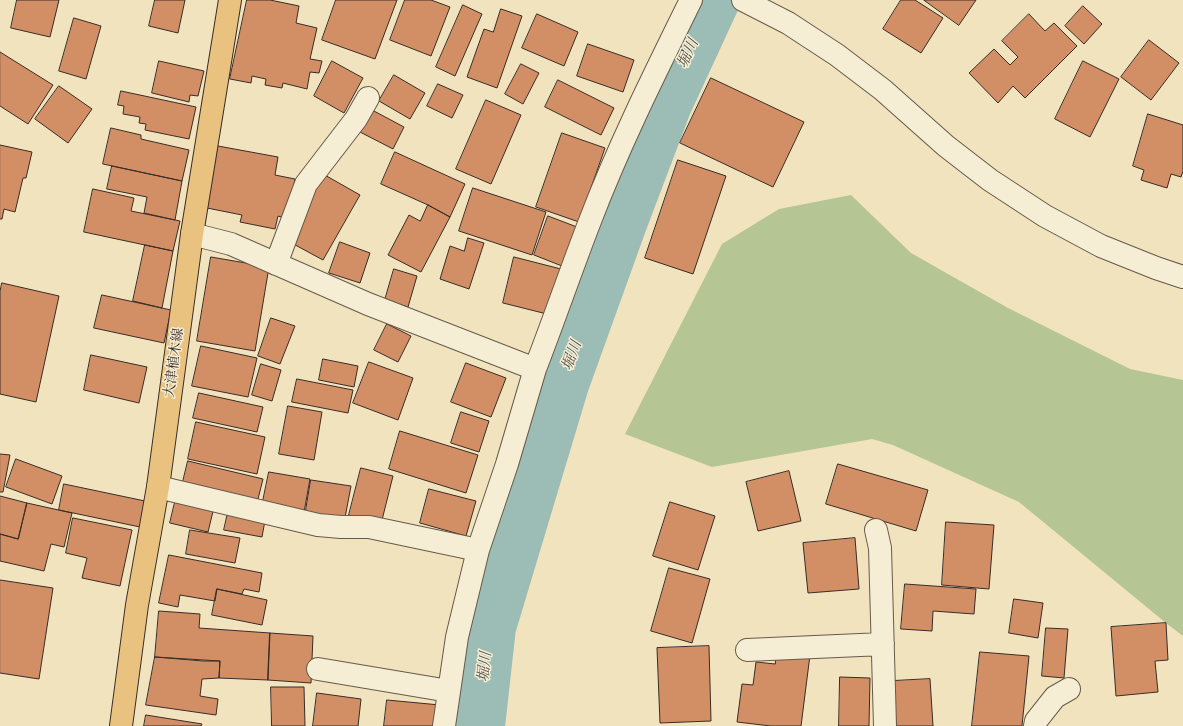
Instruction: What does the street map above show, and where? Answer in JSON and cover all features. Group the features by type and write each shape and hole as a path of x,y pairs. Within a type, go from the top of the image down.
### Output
{"main road":[{"name":"大津植木線","path":"122,726 137,605 158,487 192,234 230,0"}],"street":[{"path":"444,726 457,637 478,550 507,464 535,369 590,220 636,112 691,0"},
{"path":"743,0 788,24 837,55 883,90 946,146 990,180 1045,216 1102,246 1183,278"},
{"path":"276,264 306,184 356,119 368,98"},
{"path":"192,234 231,244 368,304 535,369"},
{"path":"158,487 318,525 369,527 478,550"},
{"path":"876,530 880,548 885,726"},
{"path":"748,650 883,644"},
{"path":"318,669 449,691"},
{"path":"1035,726 1036,721 1054,697 1069,689"}],"green space":[{"path":"851,195 911,253 1008,308 1130,369 1183,380 1183,636 1019,502 893,445 872,439 712,467 625,434 722,244 779,209"}],"building":[{"path":"17,0 59,0 50,37 11,28"},
{"path":"155,0 185,0 178,33 149,26"},
{"path":"247,0 270,0 299,6 296,23 317,28 310,59 322,61 319,73 310,72 307,89 283,83 282,88 265,85 266,79 252,76 251,83 230,79"},
{"path":"336,0 397,0 375,59 322,40"},
{"path":"405,0 431,0 450,7 431,56 390,40"},
{"path":"901,0 915,0 943,18 921,53 883,29"},
{"path":"924,0 976,0 959,25"},
{"path":"463,5 482,14 455,76 436,67"},
{"path":"1083,6 1102,24 1084,44 1065,26"},
{"path":"501,9 522,16 497,88 467,77 484,29 493,32"},
{"path":"537,14 578,32 564,66 522,48"},
{"path":"1029,14 1045,31 1054,23 1077,46 1025,98 1013,86 998,103 969,73 994,49 1010,65 1018,57 1002,41"},
{"path":"74,18 101,26 86,79 59,71"},
{"path":"1149,40 1179,63 1151,100 1121,77"},
{"path":"588,44 634,60 623,92 577,76"},
{"path":"0,52 53,85 28,124 0,106"},
{"path":"159,61 204,71 198,96 190,95 189,102 152,93"},
{"path":"332,61 363,78 344,113 314,96"},
{"path":"1083,61 1119,79 1090,137 1055,119"},
{"path":"521,64 539,73 523,104 505,94"},
{"path":"394,75 425,93 410,119 379,101"},
{"path":"711,78 804,122 773,187 680,143"},
{"path":"558,80 614,108 601,135 545,107"},
{"path":"438,84 463,95 452,118 427,106"},
{"path":"59,86 92,109 68,143 35,119"},
{"path":"121,91 196,107 189,139 145,130 146,124 139,123 140,117 123,114 124,106 118,105"},
{"path":"486,100 521,115 491,184 456,169"},
{"path":"372,110 404,127 393,149 360,132"},
{"path":"1148,114 1183,125 1183,171 1181,177 1171,174 1167,188 1141,180 1144,170 1133,166"},
{"path":"111,128 141,135 141,139 189,150 182,181 103,164"},
{"path":"562,133 605,148 579,222 536,207"},
{"path":"0,145 32,152 26,178 23,178 15,212 4,209 2,219 0,219"},
{"path":"218,146 278,157 275,175 295,179 288,219 278,216 275,229 240,222 242,215 207,208"},
{"path":"395,152 465,184 450,217 428,205 381,184"},
{"path":"678,160 726,176 693,274 645,258"},
{"path":"112,166 182,181 175,220 144,213 147,197 107,189"},
{"path":"323,174 360,195 323,260 286,240"},
{"path":"473,188 546,212 532,255 459,231"},
{"path":"93,189 134,198 131,211 180,221 173,251 84,232"},
{"path":"428,205 450,217 421,272 388,255 409,215 420,221"},
{"path":"548,216 577,227 562,266 534,255"},
{"path":"468,238 484,243 469,289 440,279 450,246 464,251"},
{"path":"340,242 370,253 360,283 329,273"},
{"path":"145,245 173,251 162,308 133,301"},
{"path":"211,257 269,267 255,351 197,341"},
{"path":"514,257 561,269 551,315 503,303"},
{"path":"394,269 417,276 408,307 385,300"},
{"path":"2,283 59,296 36,402 0,394 0,292"},
{"path":"102,295 171,310 164,343 94,328"},
{"path":"271,318 295,326 280,364 258,356"},
{"path":"387,324 411,336 398,362 374,350"},
{"path":"201,346 257,358 248,397 192,386"},
{"path":"91,355 147,367 139,403 84,390"},
{"path":"323,359 358,366 354,387 319,380"},
{"path":"369,362 413,378 398,420 353,403"},
{"path":"466,363 506,378 491,417 451,402"},
{"path":"261,364 281,370 272,401 252,395"},
{"path":"297,379 353,390 348,413 292,402"},
{"path":"199,393 263,407 257,432 193,418"},
{"path":"288,406 322,412 314,460 279,454"},
{"path":"461,412 489,421 479,452 451,443"},
{"path":"196,422 265,437 257,474 188,459"},
{"path":"400,431 478,455 466,493 389,469"},
{"path":"0,454 10,455 3,492 0,492"},
{"path":"16,459 62,476 52,504 6,487"},
{"path":"188,461 263,479 256,507 181,490"},
{"path":"838,464 928,490 916,531 826,504"},
{"path":"361,468 393,476 381,524 349,515"},
{"path":"789,471 801,521 758,531 746,482"},
{"path":"269,472 310,479 303,518 261,511"},
{"path":"311,480 351,486 344,523 305,516"},
{"path":"64,484 145,501 140,527 59,510"},
{"path":"429,489 476,501 466,536 420,523"},
{"path":"177,494 215,503 208,532 170,523"},
{"path":"0,496 27,503 18,539 0,534"},
{"path":"670,502 715,516 698,570 653,556"},
{"path":"27,503 72,513 64,547 51,544 44,571 0,561 0,534 18,539"},
{"path":"229,508 266,515 262,537 224,530"},
{"path":"73,518 132,530 120,586 82,578 87,558 66,553"},
{"path":"946,522 994,525 989,589 942,585"},
{"path":"190,530 240,538 235,563 186,554"},
{"path":"855,538 859,589 808,593 803,543"},
{"path":"169,555 262,573 259,592 244,589 242,594 217,589 215,601 180,595 178,607 159,603"},
{"path":"669,568 710,579 692,643 651,631"},
{"path":"0,580 53,588 39,679 0,673"},
{"path":"905,584 976,589 974,614 933,611 932,631 901,629"},
{"path":"217,589 267,600 262,625 212,615"},
{"path":"1014,599 1043,603 1038,638 1009,633"},
{"path":"159,611 200,614 199,628 270,633 268,680 219,678 220,661 155,657"},
{"path":"1166,623 1168,660 1155,661 1158,692 1116,696 1111,627"},
{"path":"1046,628 1068,629 1064,678 1042,676"},
{"path":"270,633 313,636 311,683 268,680"},
{"path":"709,646 711,721 660,723 657,648"},
{"path":"776,651 810,655 801,726 771,726 737,722 742,684 753,685 756,662 775,664"},
{"path":"980,652 1029,656 1022,726 972,726"},
{"path":"155,657 220,661 219,678 202,679 200,696 218,699 216,715 146,705"},
{"path":"840,677 870,678 869,726 839,726"},
{"path":"930,679 933,726 896,726 893,681"},
{"path":"271,687 304,687 305,726 272,726"},
{"path":"317,693 361,699 358,726 313,726"},
{"path":"387,700 440,705 438,726 384,726"},
{"path":"146,715 202,724 201,726 144,726"}],"waterway":[{"name":"堀川","path":"479,726 490,627 563,384 666,104 714,0"}]}
